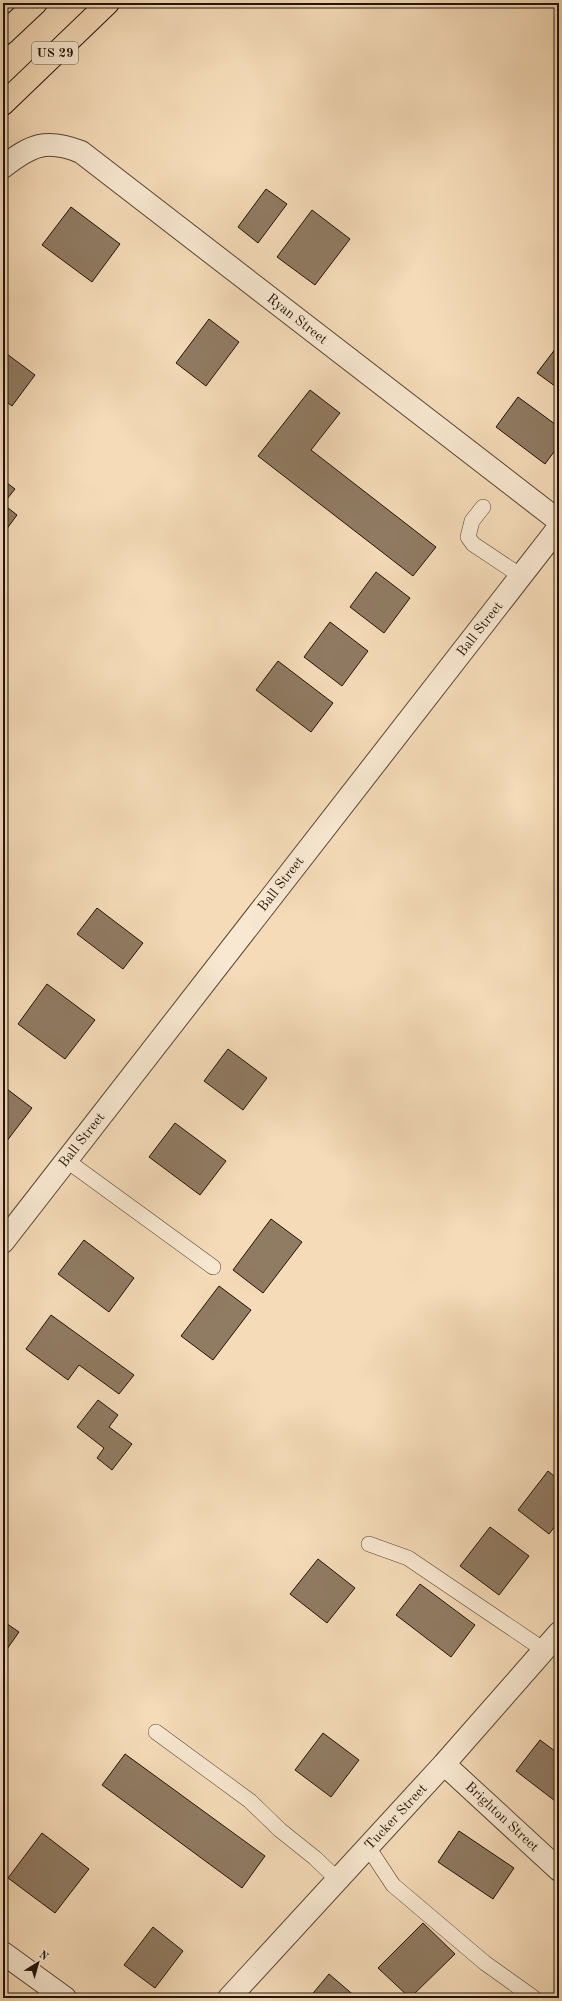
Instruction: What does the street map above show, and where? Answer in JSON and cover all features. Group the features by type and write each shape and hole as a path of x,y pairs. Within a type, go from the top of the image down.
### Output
{"highway":[{"path":"3,34 36,3"},
{"name":"US 29","path":"3,104 108,3"}],"street":[{"name":"Ryan Street","path":"3,167 24,150 40,145 65,145 81,152 559,522"},
{"name":"Ball Street","path":"3,1242 559,527"},
{"name":"Tucker Street","path":"229,1998 444,1764 559,1633"},
{"name":"Brighton Street","path":"444,1764 559,1870"},
{"path":"3,1953 65,1998"}],"lane":[{"path":"482,507 472,521 468,536 473,544 521,576"},
{"path":"66,1160 213,1267"},
{"path":"368,1544 408,1558 544,1650"},
{"path":"156,1732 250,1801 338,1880"},
{"path":"368,1847 393,1885 484,1963 534,1998"}],"building":[{"path":"266,189 287,204 258,243 238,227"},
{"path":"71,207 120,244 92,282 42,245"},
{"path":"312,210 350,239 315,285 277,257"},
{"path":"209,319 239,342 206,386 176,363"},
{"path":"559,344 559,389 537,373"},
{"path":"3,351 35,375 12,406 3,399"},
{"path":"310,390 340,413 311,450 436,547 413,576 258,456"},
{"path":"518,397 559,427 559,445 545,464 496,427"},
{"path":"3,480 15,489 3,504"},
{"path":"3,504 17,515 3,534"},
{"path":"376,572 410,598 384,633 350,607"},
{"path":"330,622 368,651 342,686 304,657"},
{"path":"278,661 333,703 311,732 256,690"},
{"path":"97,908 143,943 123,969 77,934"},
{"path":"47,984 95,1020 65,1059 18,1024"},
{"path":"228,1049 267,1078 243,1110 204,1081"},
{"path":"3,1086 32,1108 3,1146"},
{"path":"175,1123 226,1161 200,1195 149,1157"},
{"path":"271,1219 302,1242 263,1293 233,1270"},
{"path":"84,1240 134,1278 109,1312 58,1274"},
{"path":"219,1286 251,1310 213,1360 181,1336"},
{"path":"51,1315 134,1375 119,1394 79,1365 68,1380 26,1349"},
{"path":"98,1400 118,1415 109,1427 132,1444 112,1470 97,1458 104,1448 77,1427"},
{"path":"548,1471 559,1480 559,1521 549,1534 518,1510"},
{"path":"490,1527 529,1556 499,1595 460,1566"},
{"path":"318,1559 355,1588 327,1623 290,1594"},
{"path":"420,1584 475,1625 451,1657 396,1615"},
{"path":"3,1621 19,1632 5,1652 3,1651"},
{"path":"323,1733 359,1760 331,1797 295,1770"},
{"path":"540,1740 559,1754 559,1804 516,1771"},
{"path":"125,1754 265,1856 242,1888 102,1785"},
{"path":"459,1831 514,1868 493,1899 438,1862"},
{"path":"42,1833 89,1869 55,1913 8,1878"},
{"path":"423,1923 455,1954 410,1998 378,1968"},
{"path":"153,1927 183,1951 155,1988 124,1965"},
{"path":"329,1974 357,1998 309,1998"}]}
